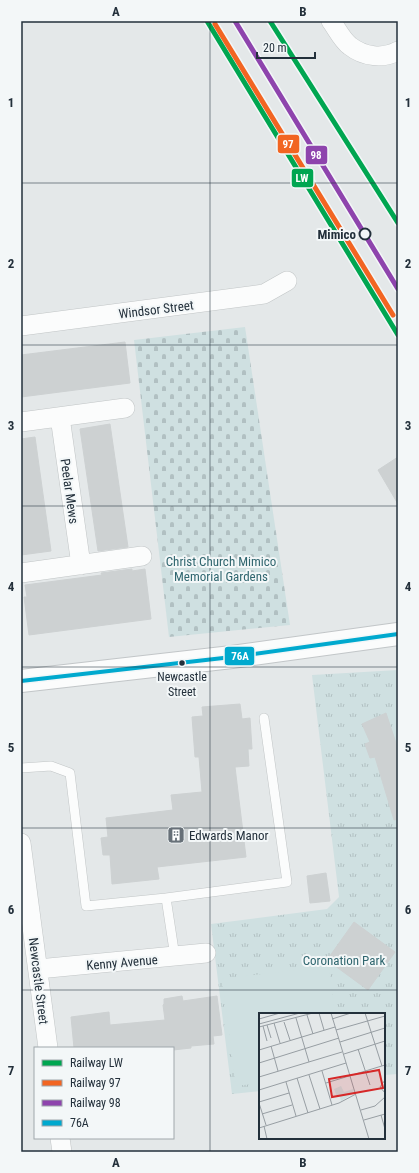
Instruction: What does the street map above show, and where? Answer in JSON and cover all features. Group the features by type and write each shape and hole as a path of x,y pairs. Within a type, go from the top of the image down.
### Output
{"main road":[{"path":"21,681 232,657 398,634"}],"street":[{"path":"331,21 350,45 358,51 369,55 388,55 398,51"},
{"name":"Windsor Street","path":"21,326 264,294 287,281"},
{"path":"21,422 125,408"},
{"name":"Peelar Mews","path":"60,417 81,564"},
{"path":"21,573 142,556"},
{"name":"Newcastle Street","path":"21,843 48,1047"},
{"name":"Kenny Avenue","path":"38,969 206,953"},
{"path":"60,1139 62,1152"}],"lane":[{"path":"21,768 51,766 70,773 86,906 166,898 287,882 264,718"},
{"path":"166,898 175,957"}],"green space":[{"name":"Christ Church Mimico Memorial Gardens","path":"245,327 290,625 169,637 134,340"},
{"name":"Coronation Park","path":"398,670 398,1074 385,1075 385,1013 259,1013 259,1091 232,1094 211,924 327,909 339,897 312,675"},
{"path":"329,966 335,1013 259,1013 259,1083 236,1086 222,979"}],"building":[{"path":"125,342 130,383 21,397 21,355"},
{"path":"110,424 128,547 98,551 80,429"},
{"path":"35,437 51,551 21,555 21,439"},
{"path":"398,457 398,504 378,470"},
{"path":"132,569 132,571 145,569 151,619 29,635 24,597 27,597 25,585 102,575 101,573"},
{"name":"Edwards Manor","path":"240,704 242,719 250,718 252,749 248,749 249,766 235,767 246,857 157,867 159,879 112,884 110,855 103,855 101,838 108,837 106,818 173,810 171,795 202,792 199,757 195,757 192,717 203,716 202,707"},
{"path":"386,713 398,749 398,819 394,820 375,757 370,758 365,744 370,742 362,724"},
{"path":"326,873 330,901 310,903 307,876"},
{"path":"354,922 395,952 368,990 327,960"},
{"path":"182,996 183,1001 217,996 222,1035 213,1036 214,1044 191,1046 191,1048 174,1050 174,1047 74,1047 71,1017 109,1012 110,1025 165,1020 163,1005 164,999"}],"rail line":[{"name":"LW","path":"207,21 398,335"},
{"name":"98","path":"235,21 398,289"},
{"name":"LW","path":"270,21 398,223"},
{"name":"97","path":"215,24 393,315"}],"transit line":[{"name":"76A","path":"21,681 232,657 398,634"}],"place":[{"name":"Mimico","path":"365,234"},
{"name":"Newcastle Street","path":"182,663"},
{"name":"Edwards Manor","path":"176,835"}]}
